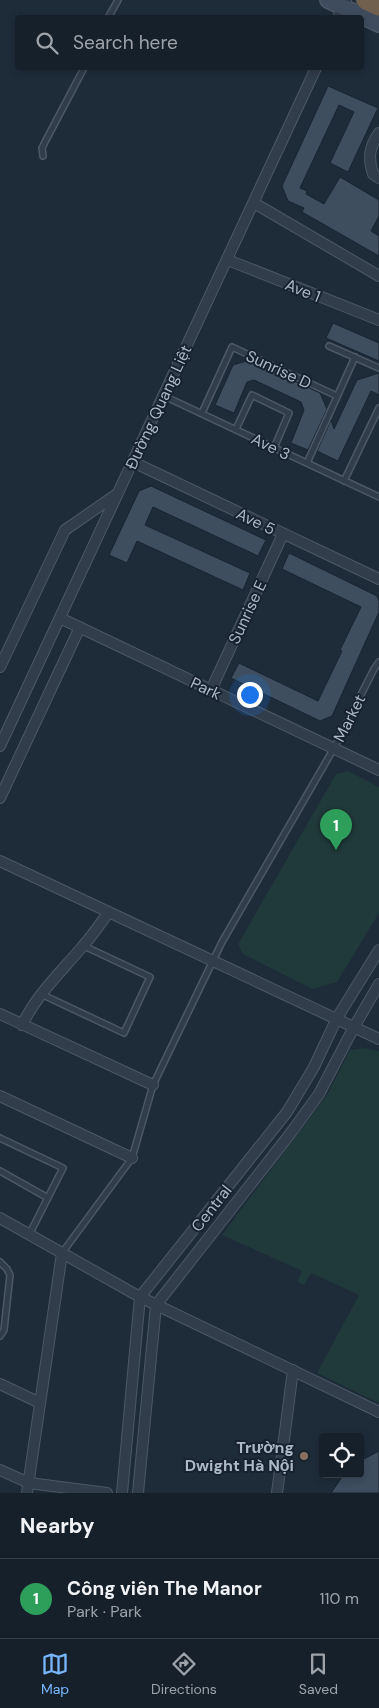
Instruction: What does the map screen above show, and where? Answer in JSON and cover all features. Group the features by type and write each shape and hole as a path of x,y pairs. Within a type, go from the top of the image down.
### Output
{"highway":[{"path":"366,0 379,6"}],"main road":[{"path":"328,0 358,15"},
{"path":"364,18 379,24"}],"street":[{"name":"Đường Quang Liệt","path":"0,746 315,70"},
{"path":"379,133 370,151 369,163 373,174 379,178"},
{"path":"254,203 379,276"},
{"name":"Ave 1","path":"228,260 379,320"},
{"name":"Ave 5","path":"133,462 379,579"},
{"path":"0,667 65,530 118,493"},
{"name":"Sunrise E","path":"210,690 283,534"},
{"name":"Park","path":"60,618 379,770"},
{"path":"0,798 80,627"},
{"path":"0,861 379,1039"},
{"path":"22,1025 40,994 84,946 109,912"},
{"name":"Central","path":"140,1297 287,1112 314,1067 337,1018 379,950"},
{"name":"Central","path":"156,1305 290,1134 319,1094 379,984"},
{"path":"0,1014 153,1086"},
{"path":"0,1096 132,1158"},
{"path":"0,1218 140,1297 379,1412"},
{"path":"28,1488 62,1253"},
{"path":"122,1493 140,1297"},
{"path":"138,1493 156,1305"},
{"path":"277,1493 293,1370"},
{"path":"0,1384 40,1403"},
{"path":"0,1470 28,1488 107,1493"}],"lane":[{"path":"110,15 118,0"},
{"path":"43,156 42,148 83,70"},
{"path":"329,346 379,368"},
{"name":"Sunrise D","path":"202,413 232,348 337,396"},
{"path":"307,463 355,357"},
{"path":"236,429 252,395 289,413 274,448"},
{"name":"Ave 3","path":"164,396 379,497"},
{"path":"344,480 379,408"},
{"name":"Market","path":"132,1158 153,1086 225,934 334,748 379,662"},
{"path":"40,994 124,1033 150,977 84,946"},
{"path":"0,1138 63,1168 29,1235"},
{"path":"62,1253 132,1158"},
{"path":"0,1171 48,1198"},
{"path":"0,1262 7,1269 10,1276 4,1330 0,1336"}],"green space":[{"path":"348,771 379,787 379,913 337,982 312,989 243,954 238,944 336,774"},
{"path":"363,1048 379,1051 379,1403 317,1373 359,1295 311,1273 304,1285 297,1282 302,1271 222,1235 327,1095 350,1050"}],"building":[{"path":"328,86 378,108 348,172 330,163 354,112 339,105 300,188 307,191 306,194 324,204 340,177 379,200 379,216 371,231 379,236 379,256 302,212 304,208 288,201 282,186"},
{"path":"333,323 379,343 379,361 326,338"},
{"path":"250,360 320,393 327,409 308,450 291,443 304,410 301,402 254,380 247,382 234,413 215,405 233,365"},
{"path":"379,373 379,395 371,391 338,461 317,451 331,420 334,429 357,380"},
{"path":"151,486 266,540 258,556 153,507 145,525 250,573 243,590 137,541 127,563 109,555 139,491"},
{"path":"289,553 377,596 379,601 379,612 332,716 320,721 231,678 239,663 318,701 342,651 340,650 361,607 282,569"},
{"path":"379,1451 379,1493 331,1493 341,1478 364,1478 364,1459"}],"place":[{"name":"Công viên The Manor","path":"336,850"},
{"name":"Trường Dwight Hà Nội","path":"304,1456"}]}
